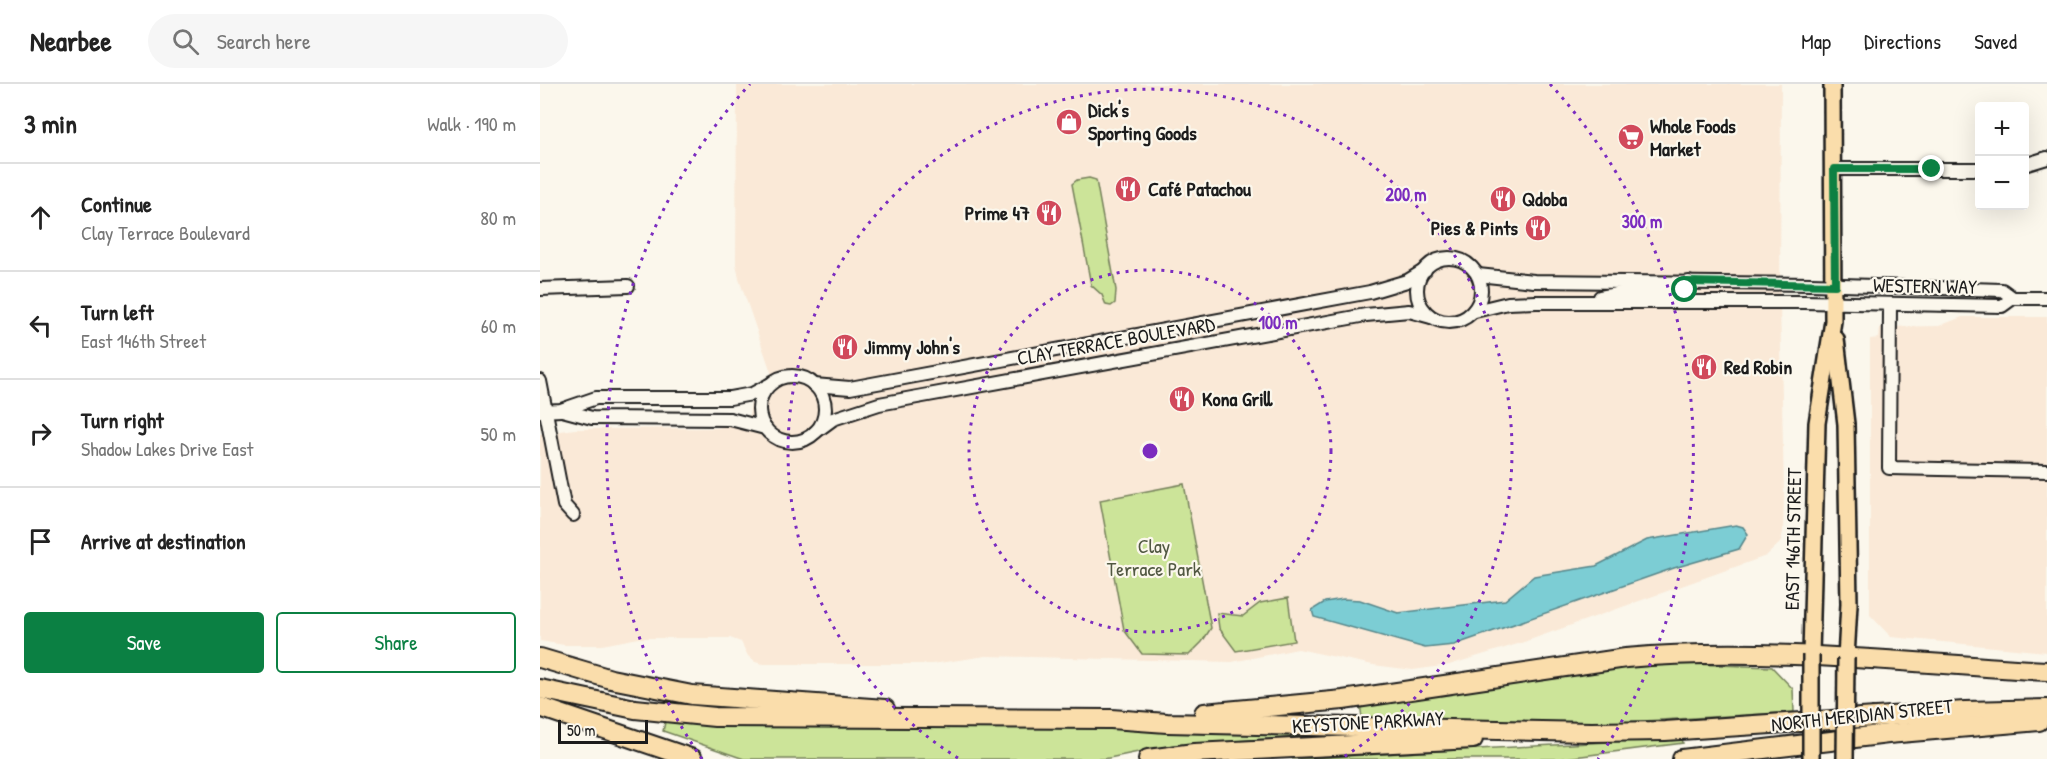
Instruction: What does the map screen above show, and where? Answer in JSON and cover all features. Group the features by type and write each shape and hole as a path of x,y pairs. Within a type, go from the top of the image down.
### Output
{"highway":[{"path":"1112,719 1287,707 1626,658 1695,654 1811,655 2047,671"},
{"path":"540,658 611,679 692,695 872,707 956,717"},
{"path":"540,689 626,708 706,717 1112,719 1167,723 1591,732 1665,731 1965,711 2047,710"},
{"path":"540,707 693,759"},
{"name":"NORTH MERIDIAN STREET","path":"1682,759 1888,734 2047,720"},
{"name":"KEYSTONE PARKWAY","path":"1148,759 1194,753 1591,732"}],"main road":[{"name":"EAST 146TH STREET","path":"1811,759 1811,655 1817,423 1833,321 1835,285 1832,84"},
{"name":"EAST 146TH STREET","path":"1833,321 1846,424 1849,604 1845,759"}],"street":[{"path":"2029,164 2047,158"},
{"path":"1834,169 1975,169"},
{"path":"1475,311 1482,290 1478,275 1468,264 1455,258 1441,259 1425,270 1418,283 1418,299 1431,317 1446,323 1454,323 1475,311 1508,303 1834,304"},
{"name":"CLAY TERRACE BOULEVARD","path":"814,385 850,388 1370,292 1407,281 1425,270"},
{"path":"1478,275 1534,281 1835,285"},
{"path":"1570,303 1622,293 1679,293 1689,282"},
{"name":"WESTERN WAY","path":"1835,285 2002,290 2013,298 2047,298"},
{"path":"540,289 628,286"},
{"name":"WESTERN WAY","path":"1834,304 2002,306 2013,298"},
{"path":"1890,306 1889,468 2047,471"},
{"name":"CLAY TERRACE BOULEVARD","path":"814,433 833,419 879,404 1383,312 1409,311 1431,317"},
{"path":"543,410 561,410 592,418 730,419 765,428 785,442 802,441 814,433 823,420 824,405 814,385 804,379 789,376 752,394 730,398 596,398 561,410"},
{"path":"540,381 543,410 564,505 573,515"},
{"path":"765,428 759,406 769,385"}],"shaded area":[{"path":"737,84 1781,84 1780,302 1784,494 1783,533 1780,543 1766,556 1521,643 1449,665 1413,670 1373,665 1298,649 1232,662 986,656 932,664 763,664 755,662 748,656 741,642 730,638 639,638 602,645 564,645 540,641 540,434 575,429 717,428 748,422 752,394 774,381 739,279 736,263"},
{"path":"1962,317 2047,317 2047,652 1891,637 1870,615 1870,339 1879,338 1880,327 1939,326"}],"green space":[{"path":"1089,178 1096,180 1116,290 1115,303 1111,306 1106,305 1102,295 1091,285 1072,184 1077,180"},
{"name":"Clay Terrace Park","path":"1184,484 1211,628 1202,642 1189,655 1142,654 1124,630 1100,500"},
{"path":"1288,598 1294,641 1236,651 1219,628 1217,613 1243,616 1260,603"},
{"path":"1661,663 1772,667 1793,689 1794,712 1609,723 1362,718 1360,703"},
{"path":"666,718 1316,731 1317,736 1173,745 1104,759 744,759 663,731"},
{"path":"1682,738 1683,743 1558,759 1292,759"}],"water":[{"path":"1736,525 1743,527 1748,534 1739,549 1674,568 1454,645 1425,648 1314,617 1312,610 1325,602 1343,599 1360,600 1398,613 1505,600 1534,576 1596,566 1647,540"}],"place":[{"name":"Dick's Sporting Goods","path":"1069,122"},
{"name":"Whole Foods Market","path":"1631,137"},
{"name":"Café Patachou","path":"1128,189"},
{"name":"Qdoba","path":"1503,199"},
{"name":"Prime 47","path":"1049,213"},
{"name":"Pies & Pints","path":"1538,228"},
{"name":"Jimmy John's","path":"845,347"},
{"name":"Red Robin","path":"1704,367"},
{"name":"Kona Grill","path":"1182,399"}],"route":[{"path":"1685,290 1689,282 1835,285 1834,169 1932,169"}]}
